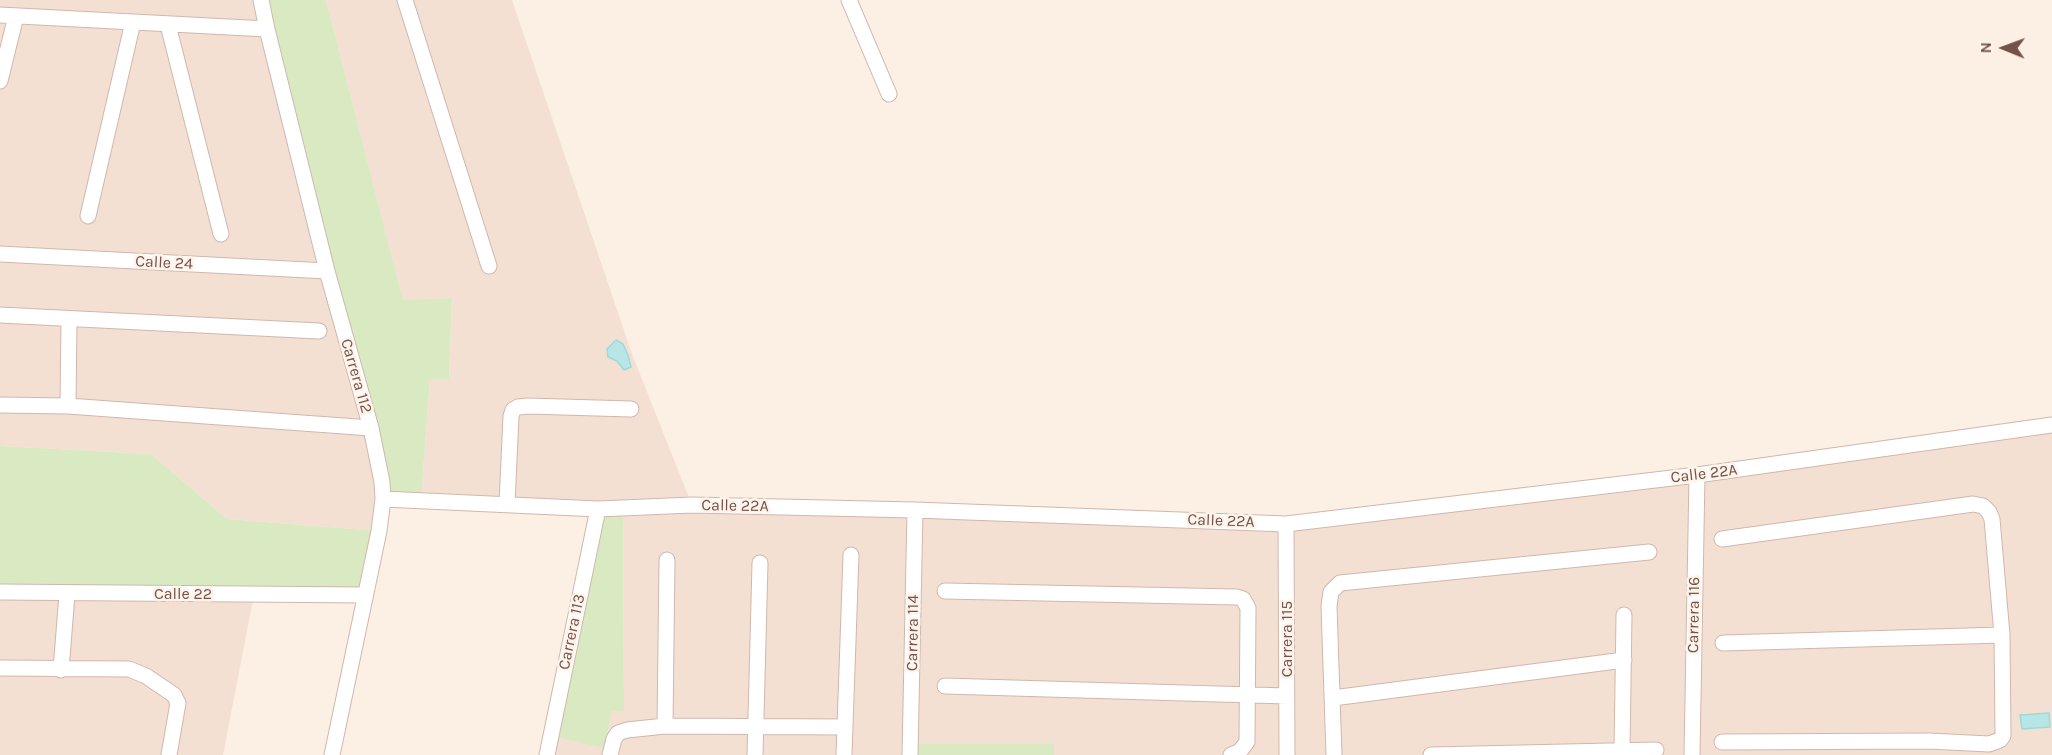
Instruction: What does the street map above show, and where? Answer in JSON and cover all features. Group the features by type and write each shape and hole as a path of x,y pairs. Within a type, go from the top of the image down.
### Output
{"street":[{"name":"Carrera 112","path":"261,0 327,272 371,428 383,499 332,755"},
{"path":"405,0 489,266"},
{"path":"849,0 889,94"},
{"path":"0,15 267,29"},
{"path":"0,81 16,16"},
{"path":"88,216 133,22"},
{"path":"168,25 221,234"},
{"name":"Calle 24","path":"0,254 327,272"},
{"path":"0,315 320,331"},
{"path":"68,406 69,319"},
{"path":"0,405 68,406 371,428"},
{"path":"507,504 513,410 528,406 631,409"},
{"name":"Calle 22A","path":"383,499 598,509 692,506 915,510 1286,524 1696,475 2052,425"},
{"name":"Carrera 116","path":"1692,755 1696,475"},
{"path":"1722,539 1973,504 1983,506 1992,519 2002,635 2003,736 2000,740 1989,744 1929,748 1722,742"},
{"name":"Carrera 113","path":"547,755 598,509"},
{"name":"Carrera 114","path":"910,755 915,510"},
{"name":"Carrera 115","path":"1286,524 1287,755"},
{"path":"1334,755 1329,606 1331,592 1340,582 1649,552"},
{"path":"844,755 851,555"},
{"path":"665,726 667,560"},
{"path":"755,755 760,563"},
{"path":"945,591 1237,597 1243,599 1248,608 1247,742 1240,751 1231,755"},
{"name":"Calle 22","path":"0,592 365,596"},
{"path":"61,670 67,594"},
{"path":"1622,751 1624,615"},
{"path":"1723,643 2002,635"},
{"path":"1333,698 1624,660"},
{"path":"0,668 129,669 146,676 174,695 178,703 169,755"},
{"path":"945,686 1287,696"},
{"path":"610,755 618,733 627,730 665,726 844,727"},
{"path":"1431,755 1656,750"}],"shaded area":[{"path":"0,0 261,0 371,428 379,531 227,519 151,454 0,446"},
{"path":"326,0 512,0 632,354 692,505 1286,524 2052,425 2052,755 1054,755 1054,744 910,755 547,755 551,736 612,711 624,711 623,508 421,500 430,378 449,379 452,298 403,301"},
{"path":"0,592 254,595 223,755 0,755"}],"green space":[{"path":"261,0 326,0 403,300 452,298 449,379 430,379 421,500 383,499"},
{"path":"0,446 151,454 227,519 379,531 365,595 0,592"},
{"path":"623,507 624,711 612,711 604,748 551,736 598,509"},
{"path":"910,744 1054,744 1054,755 910,755"}],"water":[{"path":"616,340 623,344 628,355 631,367 624,370 617,361 608,357 607,349"},
{"path":"2049,713 2050,727 2022,729 2020,715"}]}
